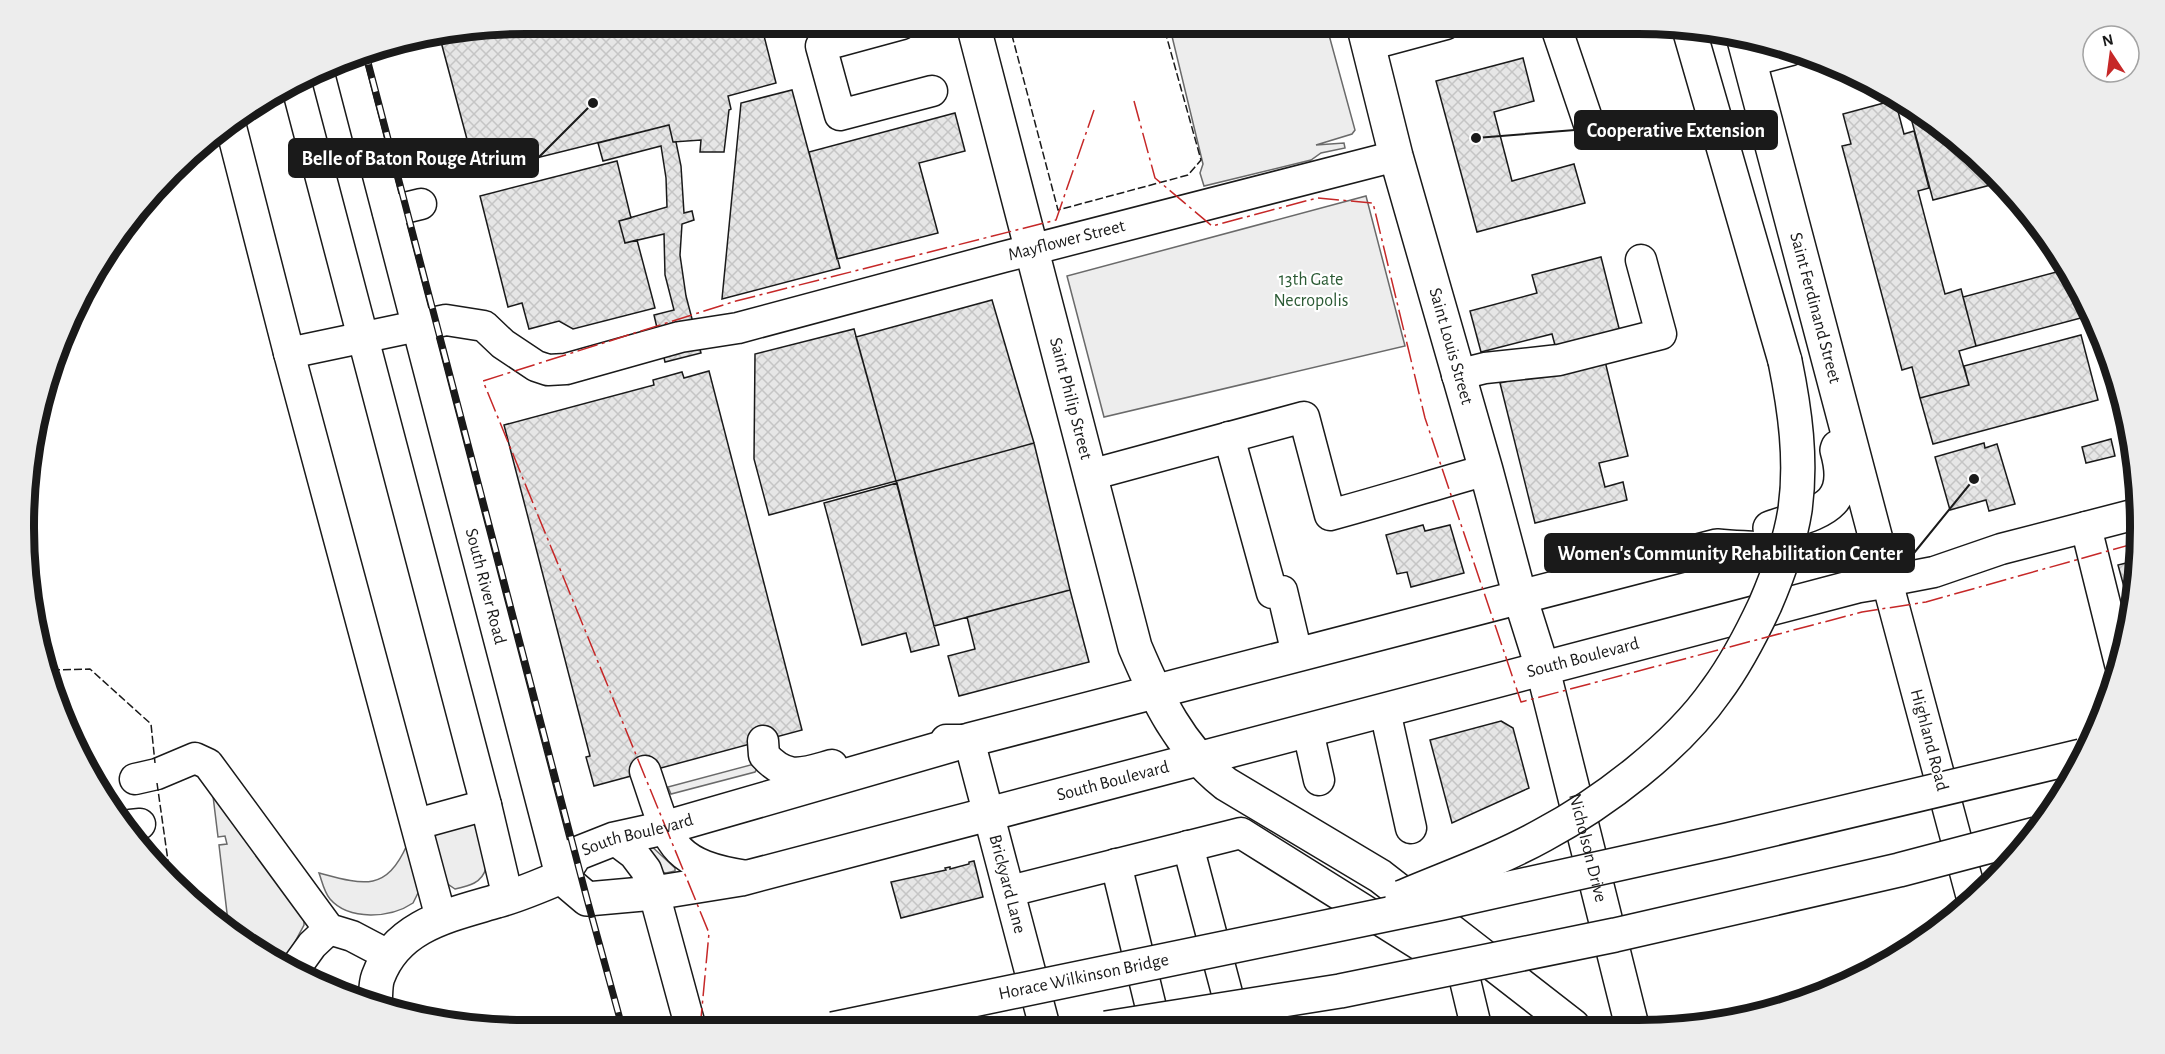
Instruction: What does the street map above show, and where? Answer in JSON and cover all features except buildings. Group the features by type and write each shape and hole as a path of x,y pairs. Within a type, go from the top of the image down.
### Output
{"main road":[{"name":"Saint Philip Street","path":"977,34 1135,647 1154,693 1179,736 1210,772 1233,789 1380,876 1565,1020"},
{"name":"Saint Louis Street","path":"1366,34 1395,156 1486,470 1520,597 1543,670"},
{"path":"1334,926 1542,836 1619,787 1651,761 1715,694 1744,646 1776,579 1795,510 1798,481 1796,428 1785,361 1692,38"},
{"name":"Saint Ferdinand Street","path":"1746,48 1884,570"},
{"path":"1717,546 1814,512 1837,497 1842,476 1837,450 1847,429"},
{"name":"South Boulevard","path":"1717,546 1757,550 1833,552 1884,570 1857,586 750,877 654,892 587,899 561,877 576,854 614,839 664,828 969,740 1717,546"},
{"name":"Nicholson Drive","path":"1543,670 1630,1020"},
{"path":"1334,926 1727,840 2073,758"},
{"path":"1157,1020 1340,991 1604,938 1899,870 2019,838"},
{"path":"376,995 377,979 390,956 417,929 441,918 508,898 561,877"},
{"name":"Horace Wilkinson Bridge","path":"877,1020 1334,926"}],"street":[{"path":"865,34 821,46 840,115 932,91"},
{"path":"1558,34 1592,133"},
{"name":"South River Road","path":"350,68 561,877"},
{"path":"298,91 364,336 508,898"},
{"path":"232,132 289,353 441,918"},
{"name":"Mayflower Street","path":"289,353 446,320 484,326 507,347 536,366 548,370 566,369 680,337 738,328 1395,156"},
{"path":"388,212 421,204"},
{"path":"1457,375 1485,368 1559,360 1661,334 1641,260"},
{"path":"1090,475 1304,417 1330,515 1486,470"},
{"path":"1229,437 1272,593 1282,591 1297,654"},
{"name":"South Boulevard","path":"1884,570 2001,549 2130,516"},
{"path":"2086,527 2116,647"},
{"name":"Highland Road","path":"1884,570 1970,890"},
{"path":"1385,711 1411,828"},
{"path":"1308,731 1319,780"},
{"path":"763,741 764,755 771,763 782,771 793,774 930,740 969,740"},
{"name":"Brickyard Lane","path":"969,740 1043,1020"},
{"path":"135,779 157,774 195,758 208,764 329,929 352,936 390,956"},
{"path":"645,771 664,828 675,847 702,867 750,877"},
{"path":"417,824 486,805"},
{"path":"1010,891 1241,833 1463,972 1475,1020"},
{"path":"614,839 634,854 646,870 689,1020"},
{"path":"1188,846 1234,1020"},
{"path":"1116,864 1154,1020"},
{"path":"299,963 312,945 329,929"}],"green space":[{"path":"1171,34 1329,34 1355,130 1352,134 1316,145 1344,143 1345,148 1321,153 1311,160 1204,186 1200,173 1203,164"},
{"name":"13th Gate Necropolis","path":"1366,196 1405,346 1104,417 1067,276"},
{"path":"754,764 757,769 755,772 671,794 668,787"},
{"path":"213,796 304,920 304,925 287,957 228,918 219,845 227,844 225,836 218,837"},
{"path":"475,822 486,868 478,880 455,889 442,880 431,834"},
{"path":"648,843 675,868 675,871 662,872 642,844"},
{"path":"407,845 419,891 413,903 393,912 370,915 348,911 330,899 319,873 361,882 382,878 391,871"}],"railway":[{"path":"368,61 620,1020"}],"fence":[{"path":"1012,34 1058,210 1188,175 1201,160 1166,34"},
{"path":"56,670 90,669 151,724 155,763"},
{"path":"157,783 168,864"}],"power":[{"path":"1134,101 1155,178 1212,226 1317,198 1373,203 1425,418 1521,702 1862,612 1926,602 2129,545"},
{"path":"701,1020 709,933 483,381 736,301 1056,220 1094,110"}],"place":[{"name":"Belle of Baton Rouge Atrium","path":"593,103"},
{"name":"Cooperative Extension","path":"1476,138"},
{"name":"Women's Community Rehabilitation Center","path":"1974,479"}]}
